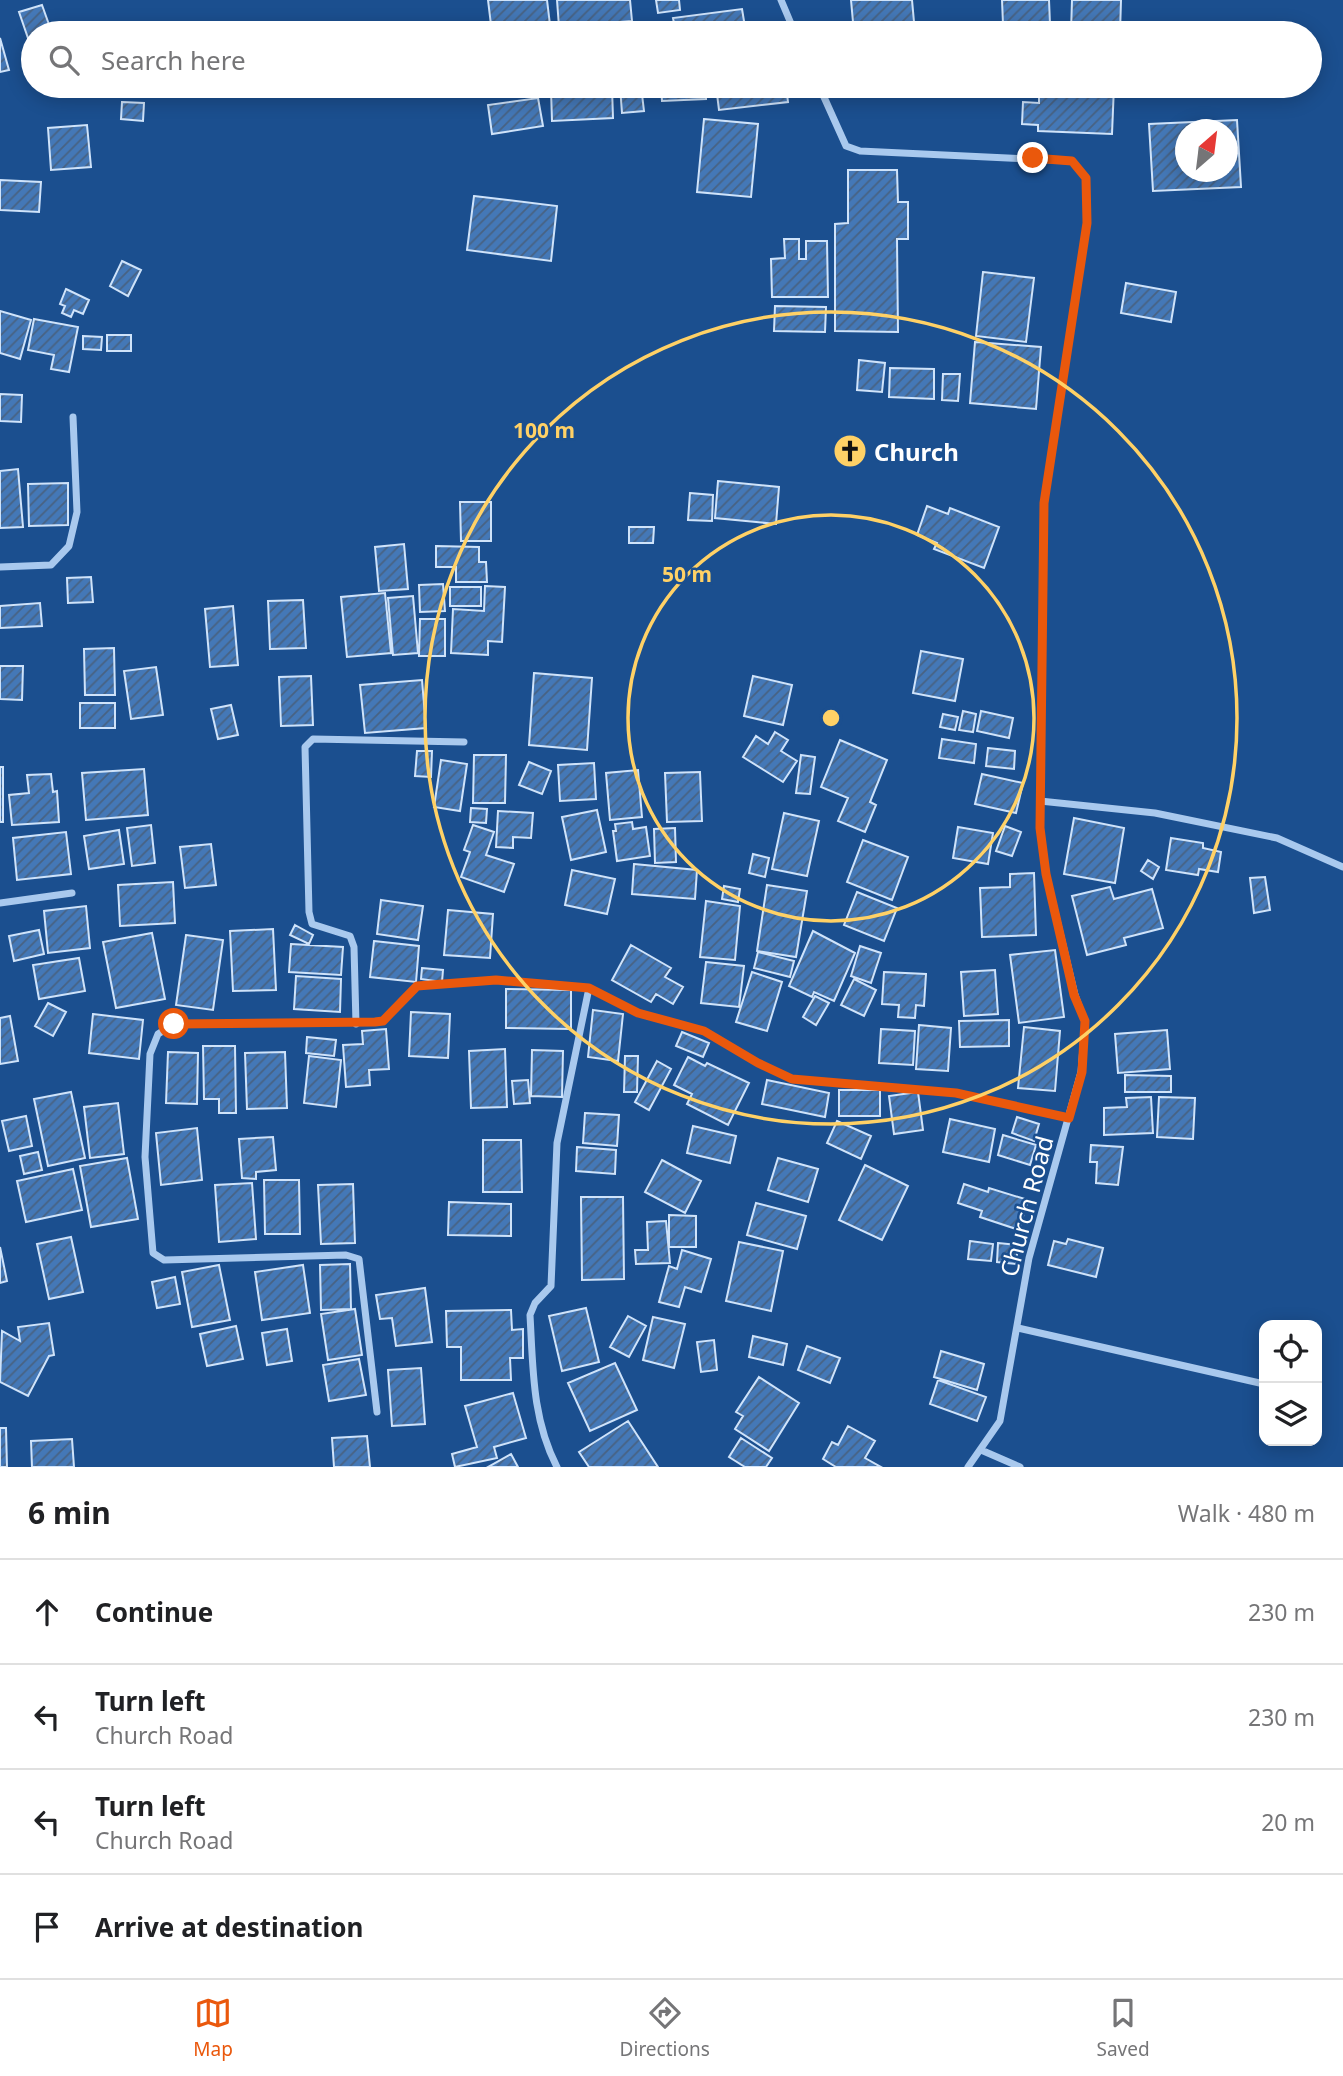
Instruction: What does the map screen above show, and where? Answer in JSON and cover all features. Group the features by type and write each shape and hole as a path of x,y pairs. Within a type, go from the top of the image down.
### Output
{"street":[{"path":"781,0 790,21"},
{"name":"Church Road","path":"824,98 846,146 860,151 1072,161 1086,178 1087,223 1044,503 1040,801 1040,828 1046,874 1074,995 1085,1021 1082,1072 1029,1258 1000,1421 968,1467"},
{"path":"0,567 51,565 68,546 77,512 73,417"},
{"path":"356,1024 354,947 349,936 312,924 309,912 305,747 313,740 464,742"},
{"path":"1040,801 1155,813 1264,835 1343,867"},
{"path":"0,903 72,892"},
{"path":"377,1412 359,1259 346,1255 163,1260 153,1253 145,1157 150,1054 158,1034 174,1024 356,1024 383,1021 417,986 496,980 589,988 638,1013 704,1031 758,1063 792,1079 956,1093 1069,1118"},
{"path":"557,1467 548,1450 534,1398 530,1315 535,1303 551,1286 557,1143 589,988"},
{"path":"1018,1328 1260,1383"},
{"path":"981,1450 1020,1467"}],"building":[{"path":"488,0 547,0 550,21 491,21"},
{"path":"557,0 630,0 632,21 559,21"},
{"path":"656,0 679,0 680,10 658,13"},
{"path":"851,0 912,0 914,21 853,21"},
{"path":"1002,0 1049,0 1050,21 1003,21"},
{"path":"1072,0 1121,0 1120,21 1071,21"},
{"path":"42,5 48,21 22,21 19,12"},
{"path":"742,9 744,21 674,21 673,18"},
{"path":"0,38 9,70 0,72"},
{"path":"538,98 543,126 492,134 488,105"},
{"path":"551,98 612,98 613,118 552,121"},
{"path":"621,98 642,98 644,111 622,113"},
{"path":"662,98 706,98 706,99 662,101"},
{"path":"718,98 788,98 788,102 719,110"},
{"path":"1039,98 1114,98 1112,134 1038,131 1038,125 1022,124 1023,102 1039,103"},
{"path":"122,102 144,103 143,121 121,119"},
{"path":"704,119 758,124 751,197 697,192"},
{"path":"1175,123 1175,182 1238,182 1238,137 1241,187 1153,191 1149,124"},
{"path":"87,125 91,167 51,170 48,128"},
{"path":"848,170 897,170 898,202 908,202 908,239 897,239 898,332 835,331 835,224 848,223"},
{"path":"0,180 41,182 39,212 0,210"},
{"path":"474,196 557,206 551,261 467,250"},
{"path":"784,239 799,239 799,259 806,259 806,241 827,241 828,297 772,297 771,259 785,258"},
{"path":"122,261 141,270 128,296 110,286"},
{"path":"983,272 1034,278 1026,342 976,336"},
{"path":"1126,283 1176,292 1171,322 1121,313"},
{"path":"66,289 89,300 83,314 74,310 71,317 62,313 65,306 60,304"},
{"path":"775,306 826,307 825,332 774,331"},
{"path":"0,311 31,320 20,359 0,353"},
{"path":"34,319 78,327 69,372 51,369 54,355 28,350"},
{"path":"107,335 131,335 131,351 107,351"},
{"path":"83,336 102,337 101,350 83,349"},
{"path":"975,342 1041,347 1036,409 970,403"},
{"path":"859,360 885,363 882,392 857,390"},
{"path":"890,368 934,369 934,399 889,397"},
{"path":"943,374 960,374 958,401 942,400"},
{"path":"0,394 22,395 21,422 0,421"},
{"path":"18,469 23,527 0,528 0,471"},
{"path":"718,481 779,487 776,524 715,518"},
{"path":"68,483 68,525 29,526 28,484"},
{"path":"690,493 713,495 712,521 688,520"},
{"path":"460,502 491,502 491,541 461,541"},
{"path":"927,506 948,514 950,508 999,527 984,568 934,549 937,543 917,535"},
{"path":"629,527 654,527 653,543 629,543"},
{"path":"404,544 408,589 379,591 375,547"},
{"path":"436,546 479,547 479,562 486,562 487,582 456,582 456,567 436,567"},
{"path":"91,577 93,602 68,603 67,578"},
{"path":"443,584 445,611 420,612 419,585"},
{"path":"485,586 505,587 502,642 488,641 488,655 451,653 453,609 484,611"},
{"path":"450,587 481,587 481,606 450,606"},
{"path":"385,593 391,653 347,657 341,597"},
{"path":"413,596 418,653 393,655 388,598"},
{"path":"303,600 306,648 270,649 268,601"},
{"path":"40,603 42,626 0,628 0,606"},
{"path":"233,606 238,665 210,667 205,609"},
{"path":"420,619 445,619 445,656 419,656"},
{"path":"114,648 115,695 85,695 84,649"},
{"path":"921,651 963,659 955,701 913,693"},
{"path":"0,666 23,666 22,700 0,699"},
{"path":"156,667 163,715 131,719 124,671"},
{"path":"534,673 592,678 587,750 529,745"},
{"path":"311,676 313,725 281,726 279,677"},
{"path":"753,676 792,685 783,725 744,716"},
{"path":"422,680 426,728 365,733 360,685"},
{"path":"80,703 115,703 115,728 80,728"},
{"path":"231,705 238,735 218,739 211,709"},
{"path":"963,711 976,714 973,732 959,730"},
{"path":"981,711 1013,718 1009,738 977,731"},
{"path":"943,714 958,717 955,730 940,727"},
{"path":"775,732 788,740 781,751 797,761 783,782 743,757 756,736 768,744"},
{"path":"942,739 976,744 974,763 939,758"},
{"path":"840,740 887,760 870,802 876,805 865,832 838,821 848,798 821,787"},
{"path":"988,748 1015,751 1014,769 986,766"},
{"path":"417,751 432,751 431,777 415,776"},
{"path":"474,755 506,755 505,803 473,803"},
{"path":"801,755 815,757 810,794 796,793"},
{"path":"441,760 467,764 460,811 434,807"},
{"path":"529,762 551,771 542,794 519,785"},
{"path":"594,763 596,799 560,801 558,765"},
{"path":"0,767 3,767 3,822 0,822"},
{"path":"144,769 148,815 86,820 82,773"},
{"path":"638,770 642,817 610,820 606,773"},
{"path":"700,772 702,821 667,822 665,773"},
{"path":"51,774 53,792 57,791 59,822 12,825 9,795 29,793 27,775"},
{"path":"982,774 1023,783 1016,813 975,804"},
{"path":"471,808 487,809 486,823 470,822"},
{"path":"597,810 606,852 571,860 562,817"},
{"path":"498,811 533,813 531,838 513,837 513,848 496,847"},
{"path":"784,813 819,821 807,876 772,869"},
{"path":"1074,818 1124,828 1115,883 1064,874"},
{"path":"632,822 633,829 646,827 650,856 617,861 613,831 616,831 615,824"},
{"path":"151,825 155,863 132,866 127,828"},
{"path":"473,825 494,832 486,855 514,864 504,892 461,877 470,852 464,850"},
{"path":"1005,826 1021,832 1012,856 996,851"},
{"path":"958,827 993,833 988,864 953,858"},
{"path":"675,828 676,862 655,863 654,829"},
{"path":"119,830 124,864 89,869 84,836"},
{"path":"66,832 71,874 17,880 13,838"},
{"path":"1171,838 1203,843 1203,848 1221,852 1218,872 1199,869 1198,875 1166,870"},
{"path":"863,840 908,857 892,900 847,882"},
{"path":"211,844 216,885 185,888 180,847"},
{"path":"753,854 769,858 765,877 749,873"},
{"path":"1148,860 1159,867 1153,879 1141,871"},
{"path":"634,864 697,870 695,899 632,894"},
{"path":"572,870 615,879 607,914 565,905"},
{"path":"1034,873 1036,935 982,937 980,888 1010,887 1010,874"},
{"path":"1265,877 1270,910 1254,913 1250,878"},
{"path":"173,882 175,923 120,926 118,885"},
{"path":"767,885 807,891 796,957 757,951"},
{"path":"724,886 740,889 738,902 722,899"},
{"path":"1110,887 1114,899 1152,889 1163,928 1124,938 1126,945 1087,955 1072,896"},
{"path":"857,892 897,908 884,941 844,925"},
{"path":"381,900 423,906 418,940 377,934"},
{"path":"706,901 740,906 735,960 700,957"},
{"path":"86,906 90,948 48,953 44,911"},
{"path":"448,910 493,914 490,958 444,955"},
{"path":"295,925 313,935 309,944 290,935"},
{"path":"273,929 276,990 233,991 230,931"},
{"path":"39,930 44,954 14,961 9,936"},
{"path":"813,931 855,953 834,1001 814,992 812,997 789,986"},
{"path":"152,933 165,999 116,1008 103,942"},
{"path":"186,935 223,940 213,1010 176,1005"},
{"path":"374,941 419,946 416,982 370,977"},
{"path":"291,944 343,947 341,975 289,972"},
{"path":"631,945 671,968 665,977 683,987 673,1004 656,994 651,1002 612,980"},
{"path":"860,946 881,953 871,983 851,976"},
{"path":"1055,950 1064,1017 1019,1023 1010,955"},
{"path":"758,952 794,961 790,977 754,968"},
{"path":"79,958 85,991 39,999 33,965"},
{"path":"706,962 744,966 739,1007 701,1003"},
{"path":"422,968 443,970 442,982 421,979"},
{"path":"995,970 998,1014 964,1016 961,972"},
{"path":"752,972 782,982 767,1031 736,1022"},
{"path":"884,972 926,974 924,1006 916,1005 915,1018 898,1017 899,1005 882,1004"},
{"path":"296,976 341,979 340,1012 294,1009"},
{"path":"854,979 876,990 864,1016 841,1005"},
{"path":"506,989 571,990 571,1029 506,1028"},
{"path":"815,996 829,1003 816,1025 803,1017"},
{"path":"48,1003 66,1012 53,1036 35,1026"},
{"path":"593,1010 623,1014 618,1061 588,1057"},
{"path":"411,1012 450,1014 448,1058 409,1056"},
{"path":"93,1014 143,1020 139,1059 89,1053"},
{"path":"10,1016 18,1061 0,1064 0,1018"},
{"path":"1009,1020 1009,1046 960,1047 959,1021"},
{"path":"919,1025 951,1028 948,1071 916,1069"},
{"path":"1024,1027 1060,1031 1055,1091 1018,1088"},
{"path":"386,1029 389,1069 369,1070 370,1085 346,1087 343,1045 363,1044 362,1031"},
{"path":"881,1029 915,1031 913,1065 879,1063"},
{"path":"1167,1030 1170,1069 1118,1073 1115,1034"},
{"path":"682,1032 709,1043 703,1057 676,1046"},
{"path":"307,1037 336,1040 334,1056 306,1053"},
{"path":"203,1046 235,1046 236,1113 219,1113 219,1099 204,1099"},
{"path":"505,1049 507,1107 471,1108 469,1051"},
{"path":"532,1050 563,1051 562,1097 531,1096"},
{"path":"168,1052 198,1053 197,1104 166,1103"},
{"path":"285,1052 287,1108 247,1109 245,1053"},
{"path":"309,1056 341,1060 336,1107 304,1103"},
{"path":"625,1056 638,1056 637,1092 624,1092"},
{"path":"688,1057 749,1083 728,1125 687,1104 692,1094 674,1085"},
{"path":"657,1061 671,1069 649,1110 635,1102"},
{"path":"1125,1075 1171,1076 1171,1092 1125,1092"},
{"path":"528,1080 530,1103 514,1104 512,1081"},
{"path":"767,1080 829,1093 825,1117 762,1104"},
{"path":"839,1090 880,1090 880,1116 839,1116"},
{"path":"71,1092 85,1158 48,1166 34,1099"},
{"path":"918,1092 923,1130 894,1134 889,1096"},
{"path":"1151,1097 1153,1133 1104,1135 1104,1108 1127,1107 1126,1098"},
{"path":"1159,1097 1195,1098 1193,1139 1157,1137"},
{"path":"118,1103 124,1154 90,1158 84,1107"},
{"path":"585,1113 619,1115 617,1146 583,1143"},
{"path":"26,1116 32,1146 9,1151 2,1121"},
{"path":"1017,1117 1039,1124 1034,1141 1012,1133"},
{"path":"950,1119 995,1129 989,1162 943,1152"},
{"path":"837,1121 871,1136 861,1159 827,1143"},
{"path":"693,1126 736,1136 730,1163 687,1153"},
{"path":"197,1128 202,1180 161,1185 156,1133"},
{"path":"1003,1135 1036,1145 1030,1165 998,1155"},
{"path":"273,1137 276,1170 256,1172 256,1179 242,1178 239,1139"},
{"path":"483,1140 521,1140 522,1192 483,1192"},
{"path":"1091,1145 1123,1147 1118,1185 1096,1183 1097,1162 1090,1162"},
{"path":"577,1147 616,1150 615,1174 576,1171"},
{"path":"38,1152 42,1170 24,1174 20,1156"},
{"path":"127,1158 138,1219 91,1227 80,1166"},
{"path":"778,1158 818,1169 808,1202 768,1190"},
{"path":"662,1160 701,1181 685,1213 645,1192"},
{"path":"865,1165 908,1186 882,1240 839,1220"},
{"path":"73,1169 82,1210 26,1222 17,1181"},
{"path":"264,1180 299,1180 300,1234 265,1234"},
{"path":"252,1183 256,1239 219,1242 215,1185"},
{"path":"353,1184 355,1243 321,1244 318,1185"},
{"path":"964,1184 988,1192 989,1188 1028,1200 1019,1230 980,1217 982,1211 958,1203"},
{"path":"581,1197 623,1197 624,1279 582,1280"},
{"path":"449,1202 511,1204 511,1236 448,1235"},
{"path":"756,1203 806,1216 797,1249 747,1235"},
{"path":"669,1215 696,1216 696,1247 669,1247"},
{"path":"666,1221 670,1263 636,1264 635,1250 648,1250 647,1222"},
{"path":"71,1237 83,1292 49,1299 37,1244"},
{"path":"1068,1239 1103,1248 1096,1277 1048,1265 1054,1241 1066,1244"},
{"path":"970,1241 993,1244 991,1261 968,1259"},
{"path":"739,1242 783,1251 771,1311 726,1301"},
{"path":"998,1243 1018,1245 1016,1264 997,1262"},
{"path":"0,1247 7,1281 0,1283"},
{"path":"682,1250 711,1259 701,1292 685,1287 679,1307 659,1302 669,1266 677,1269"},
{"path":"350,1264 351,1309 321,1310 320,1265"},
{"path":"219,1265 230,1320 192,1327 182,1272"},
{"path":"303,1265 310,1313 262,1320 255,1272"},
{"path":"175,1277 180,1304 157,1308 152,1282"},
{"path":"425,1288 432,1342 396,1346 392,1318 380,1319 376,1295"},
{"path":"586,1308 599,1362 562,1371 549,1316"},
{"path":"355,1309 362,1355 328,1360 321,1314"},
{"path":"511,1310 512,1330 523,1329 523,1358 510,1358 511,1380 461,1380 461,1347 447,1347 446,1311"},
{"path":"628,1316 646,1326 629,1357 610,1347"},
{"path":"653,1317 685,1324 674,1368 643,1360"},
{"path":"49,1323 54,1355 49,1356 28,1396 0,1382 2,1331 20,1341 18,1327"},
{"path":"236,1326 243,1359 207,1366 200,1334"},
{"path":"287,1329 292,1361 267,1365 262,1333"},
{"path":"753,1336 787,1344 783,1365 749,1357"},
{"path":"714,1340 717,1370 701,1372 697,1342"},
{"path":"807,1346 840,1358 830,1383 798,1370"},
{"path":"941,1351 984,1364 977,1390 934,1377"},
{"path":"359,1359 366,1395 329,1401 323,1365"},
{"path":"615,1363 637,1410 590,1431 568,1383"},
{"path":"421,1368 425,1424 392,1426 388,1370"},
{"path":"759,1377 799,1403 769,1451 735,1429 743,1416 736,1412"},
{"path":"938,1380 986,1397 977,1421 930,1404"},
{"path":"513,1393 526,1438 494,1447 497,1458 455,1467 452,1454 477,1447 465,1406"},
{"path":"628,1421 658,1467 589,1467 579,1452"},
{"path":"848,1426 875,1441 865,1458 881,1467 836,1467 823,1459 832,1442 838,1445"},
{"path":"0,1428 6,1428 7,1467 0,1467"},
{"path":"367,1436 370,1467 334,1467 332,1438"},
{"path":"741,1438 772,1458 766,1467 745,1467 729,1457"},
{"path":"72,1439 74,1467 32,1467 31,1441"},
{"path":"511,1454 518,1467 488,1467"}],"place":[{"name":"Church","path":"850,451"}],"route":[{"path":"174,1024 375,1022 383,1021 417,986 496,980 540,982 589,988 638,1013 704,1031 758,1063 792,1079 887,1085 956,1093 1069,1118 1082,1072 1085,1021 1074,995 1046,874 1040,828 1042,556 1044,503 1053,434 1087,223 1086,178 1072,161 1033,158"}]}
